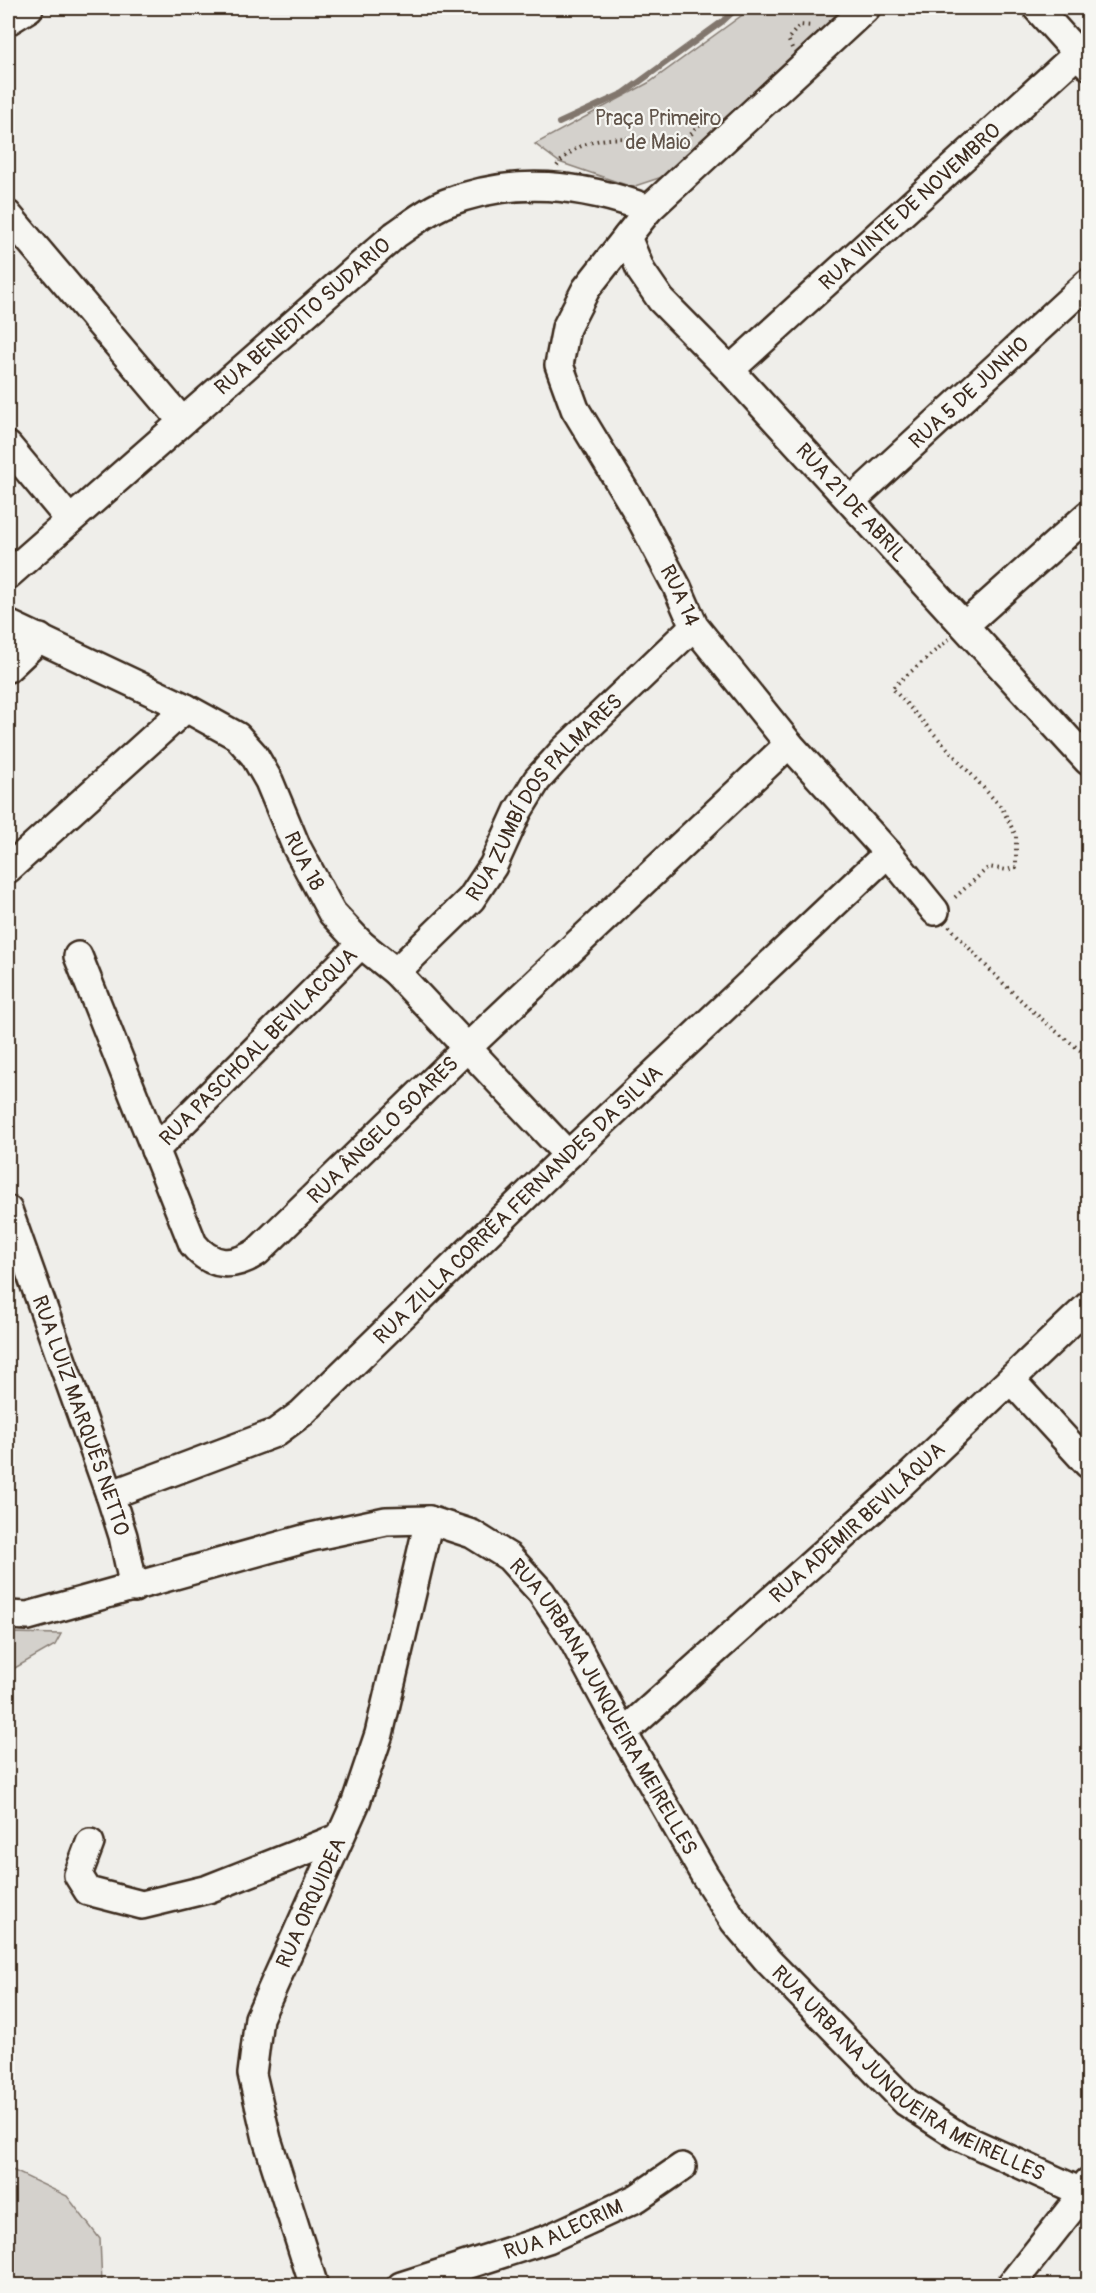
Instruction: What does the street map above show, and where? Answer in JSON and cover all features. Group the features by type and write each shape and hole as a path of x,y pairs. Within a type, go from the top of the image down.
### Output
{"street":[{"path":"8,21 29,8"},
{"name":"RUA 14","path":"866,8 649,209 586,289 566,328 560,365 565,388 575,409 635,508 677,587 694,626 789,744 888,853 939,916"},
{"path":"1037,8 1085,54"},
{"name":"RUA VINTE DE NOVEMBRO","path":"730,370 1085,54"},
{"name":"RUA BENEDITO SUDARIO","path":"8,575 69,519 395,235 444,203 484,190 543,185 577,187 649,209"},
{"path":"8,215 182,421"},
{"name":"RUA 21 DE ABRIL","path":"627,237 641,272 661,300 730,370 1089,761"},
{"name":"RUA 5 DE JUNHO","path":"851,501 1089,283"},
{"path":"8,446 69,519"},
{"path":"965,625 1089,515"},
{"name":"RUA 18","path":"8,624 186,708 237,736 254,755 315,883 332,913 361,944 396,972 568,1155"},
{"name":"RUA ZUMBÍ DOS PALMARES","path":"396,972 471,899 493,866 518,811 537,780 564,750 694,626"},
{"path":"8,668 40,638"},
{"path":"8,869 186,708"},
{"name":"RUA ÂNGELO SOARES","path":"78,956 193,1244 199,1252 219,1262 235,1264 257,1252 467,1048 789,744"},
{"name":"RUA ZILLA CORRÊA FERNANDES DA SILVA","path":"110,1495 275,1433 302,1413 568,1155 888,853"},
{"name":"RUA PASCHOAL BEVILACQUA","path":"154,1150 361,944"},
{"name":"RUA LUIZ MARQUÊS NETTO","path":"8,1210 110,1495 123,1536 134,1588"},
{"name":"RUA ADEMIR BEVILÁQUA","path":"623,1734 901,1484 1089,1306"},
{"path":"1011,1380 1089,1464"},
{"name":"RUA URBANA JUNQUEIRA MEIRELLES","path":"8,1615 27,1616 311,1538 386,1521 429,1520 472,1534 509,1557 541,1592 572,1638 623,1734 734,1921 868,2065 906,2102 958,2136 1087,2190"},
{"name":"RUA ORQUIDEA","path":"314,2286 267,2139 252,2074 259,2018 356,1802 379,1734 429,1520"},
{"path":"90,1843 78,1875 88,1891 142,1905 208,1889 340,1837"},
{"name":"RUA ALECRIM","path":"401,2286 548,2239 637,2198 682,2166"},
{"path":"1010,2286 1087,2190"}],"path":[{"path":"543,185 559,162 578,146 589,142 600,139 685,141"},
{"path":"939,916 949,914 946,905 982,871 989,867 1007,870 1016,867 1016,836 1002,808 892,688 965,625"},
{"path":"939,916 994,977 1053,1031 1089,1056"}],"green space":[{"name":"Praça Primeiro de Maio","path":"752,8 856,8 683,170 632,187 559,162 535,144 650,82"},
{"path":"8,1633 61,1634 55,1645 8,1672"},
{"path":"8,2164 12,2170 67,2196 100,2239 102,2285 8,2285"}],"waterway":[{"path":"559,123 624,93 723,21 737,8"}]}
